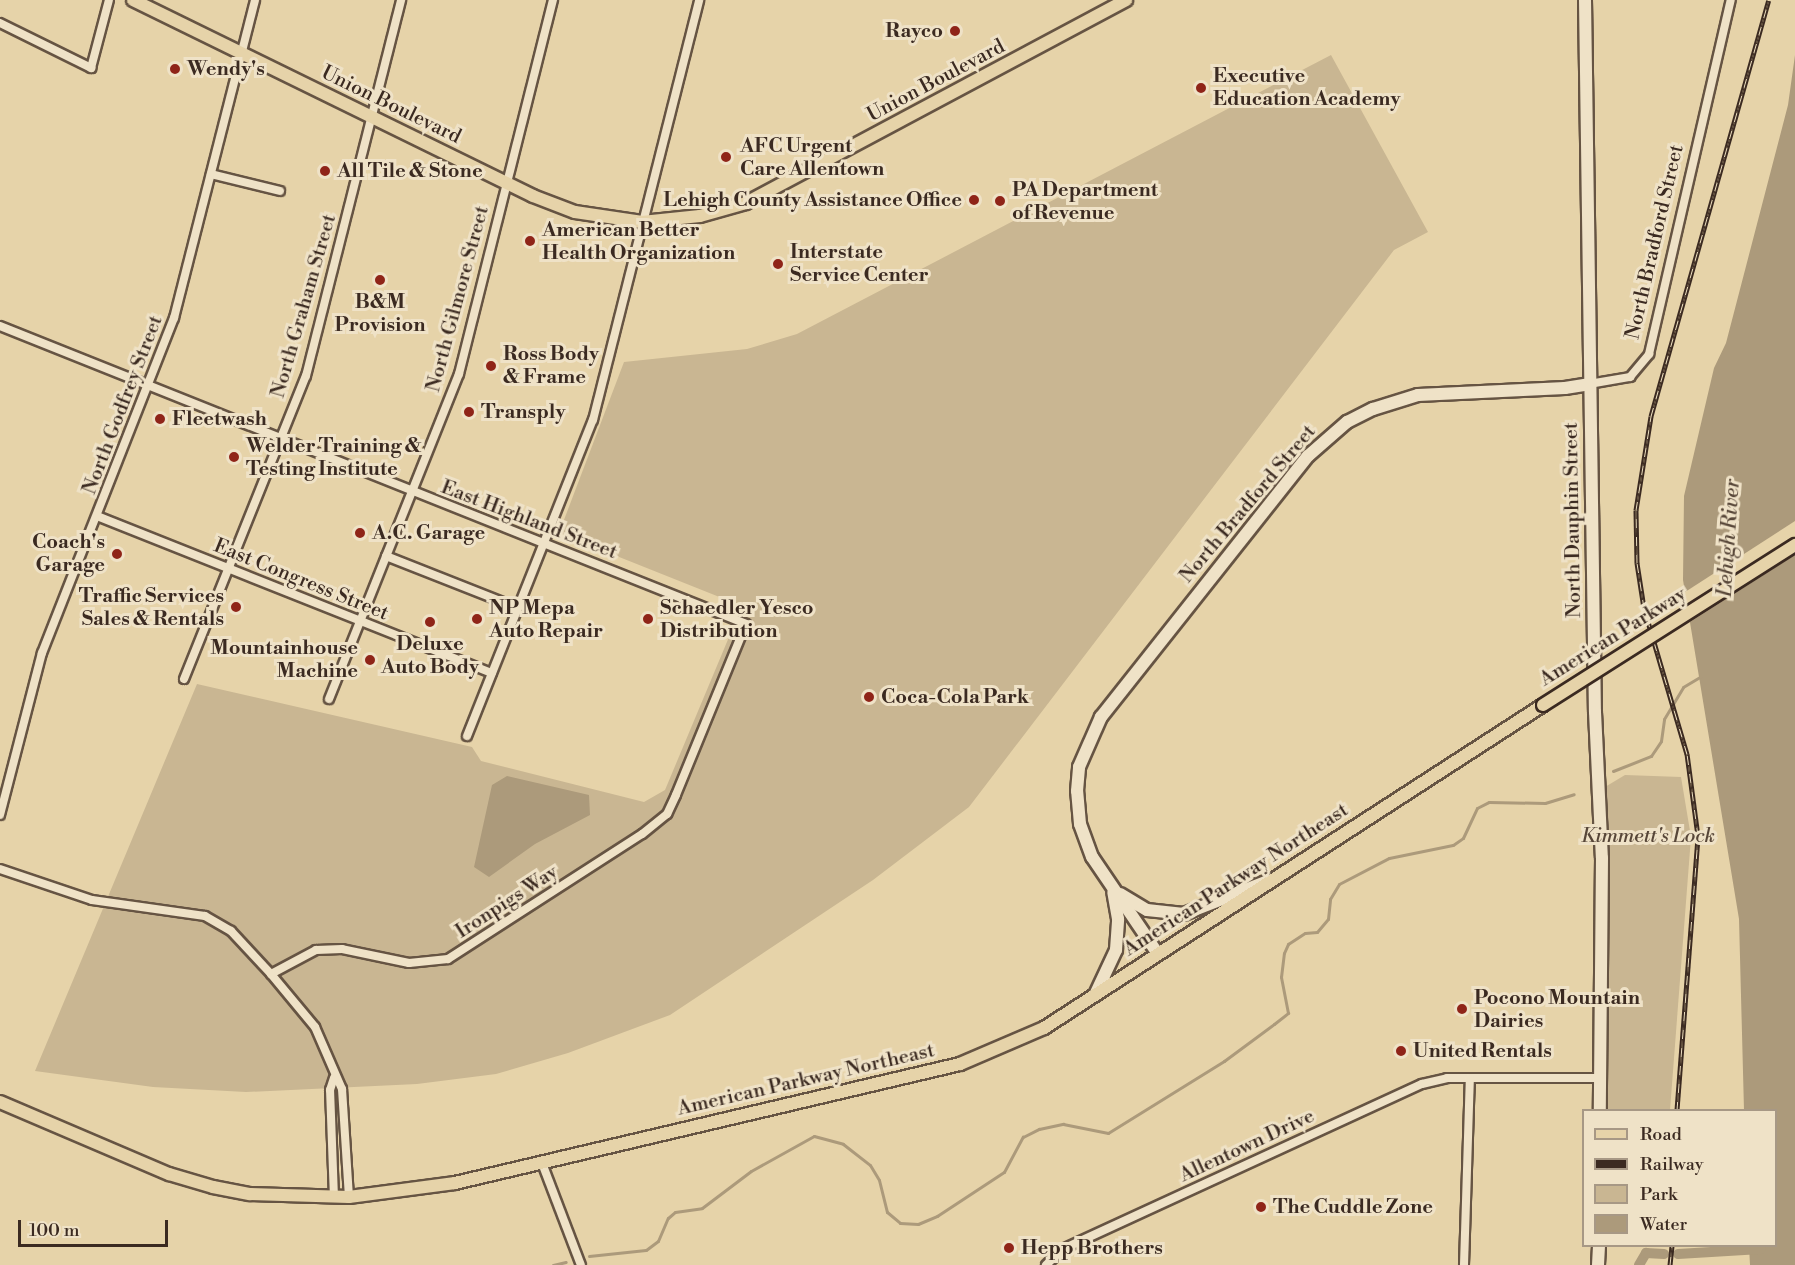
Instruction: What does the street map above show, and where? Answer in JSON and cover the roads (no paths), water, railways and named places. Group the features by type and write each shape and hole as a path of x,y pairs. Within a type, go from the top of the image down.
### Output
{"main road":[{"name":"Union Boulevard","path":"133,0 505,183 575,212 642,222 700,216 746,203 1126,0"},
{"name":"American Parkway","path":"1543,705 1795,544"},
{"name":"American Parkway Northeast","path":"0,1102 169,1174 202,1184 250,1194 334,1198 418,1190 542,1163 985,1056 1044,1028 1543,705"}],"street":[{"path":"0,23 91,68 109,0"},
{"name":"North Godfrey Street","path":"0,814 42,653 174,318 255,0"},
{"name":"North Graham Street","path":"184,679 306,376 401,0"},
{"name":"North Gilmore Street","path":"329,699 459,374 505,183 553,0"},
{"path":"467,736 593,420 699,0"},
{"name":"North Dauphin Street","path":"1585,0 1589,384 1602,858 1600,1109"},
{"name":"North Bradford Street","path":"1158,954 1092,857 1078,813 1078,778 1089,737 1143,663 1308,456 1347,422 1373,409 1418,395 1565,388 1630,377 1649,354 1731,0"},
{"path":"211,174 280,191"},
{"name":"East Highland Street","path":"0,326 746,624"},
{"name":"East Congress Street","path":"97,516 492,674"},
{"path":"386,556 518,608"},
{"name":"Ironpigs Way","path":"271,974 316,950 342,949 409,963 448,959 642,834 667,814 746,624"},
{"path":"0,869 92,900 205,916 231,931 315,1027 334,1078 342,1089 349,1197"},
{"path":"1112,888 1147,910 1171,915 1196,912 1249,887 1279,878"},
{"path":"1095,995 1116,950 1119,936 1112,888"},
{"path":"1464,1265 1470,1077"},
{"name":"Allentown Drive","path":"1046,1265 1064,1249 1422,1084 1470,1077 1600,1078"},
{"path":"334,1078 330,1090 334,1198"},
{"path":"542,1163 581,1265"},
{"path":"1598,1265 1599,1247"}],"water":[{"name":"Lehigh River","path":"1795,55 1795,1265 1750,1265 1749,1247 1777,1247 1777,1109 1744,1109 1739,919 1683,580 1684,496 1714,368 1726,343 1788,105"},
{"path":"507,776 589,795 590,815 535,844 489,877 474,867 492,785"}],"waterway":[{"path":"1613,771 1651,756 1661,741 1664,719 1683,687 1701,676"},
{"path":"589,1256 646,1250 658,1241 668,1218 675,1212 702,1208 751,1171 814,1136 843,1144 870,1165 879,1180 887,1212 900,1223 918,1224 937,1216 1004,1172 1023,1137 1039,1129 1063,1124 1108,1133 1224,1061 1288,1013 1281,977 1284,953 1288,944 1305,933 1317,932 1328,919 1330,899 1339,884 1389,858 1453,845 1463,838 1477,808 1489,802 1545,803 1574,794"},
{"path":"1678,1254 1761,1249"},
{"path":"1639,1265 1646,1253 1664,1254"},
{"path":"553,1265 566,1262"}],"railway":[{"path":"1677,1109 1698,836 1687,754 1644,608 1637,563 1636,510 1651,416 1769,0"},
{"path":"1670,1265 1672,1247"}],"place":[{"name":"Rayco","path":"955,31"},
{"name":"Wendy's","path":"175,69"},
{"name":"Executive Education Academy","path":"1201,88"},
{"name":"AFC Urgent Care Allentown","path":"726,157"},
{"name":"All Tile & Stone","path":"325,171"},
{"name":"Lehigh County Assistance Office","path":"974,200"},
{"name":"PA Department of Revenue","path":"1000,201"},
{"name":"American Better Health Organization","path":"530,241"},
{"name":"Interstate Service Center","path":"778,264"},
{"name":"B&M Provision","path":"380,280"},
{"name":"Ross Body & Frame","path":"491,366"},
{"name":"Transply","path":"469,412"},
{"name":"Fleetwash","path":"160,419"},
{"name":"Welder Training & Testing Institute","path":"234,457"},
{"name":"A.C. Garage","path":"360,533"},
{"name":"Coach's Garage","path":"117,554"},
{"name":"Traffic Services Sales & Rentals","path":"236,607"},
{"name":"NP Mepa Auto Repair","path":"477,619"},
{"name":"Schaedler Yesco Distribution","path":"648,619"},
{"name":"Deluxe Auto Body","path":"430,622"},
{"name":"Mountainhouse Machine","path":"370,660"},
{"name":"Coca-Cola Park","path":"869,697"},
{"name":"Pocono Mountain Dairies","path":"1462,1009"},
{"name":"United Rentals","path":"1401,1051"},
{"name":"The Cuddle Zone","path":"1261,1207"},
{"name":"Hepp Brothers","path":"1009,1248"}],"park label":[{"name":"Kimmett's Lock","path":"1648,836"}]}
